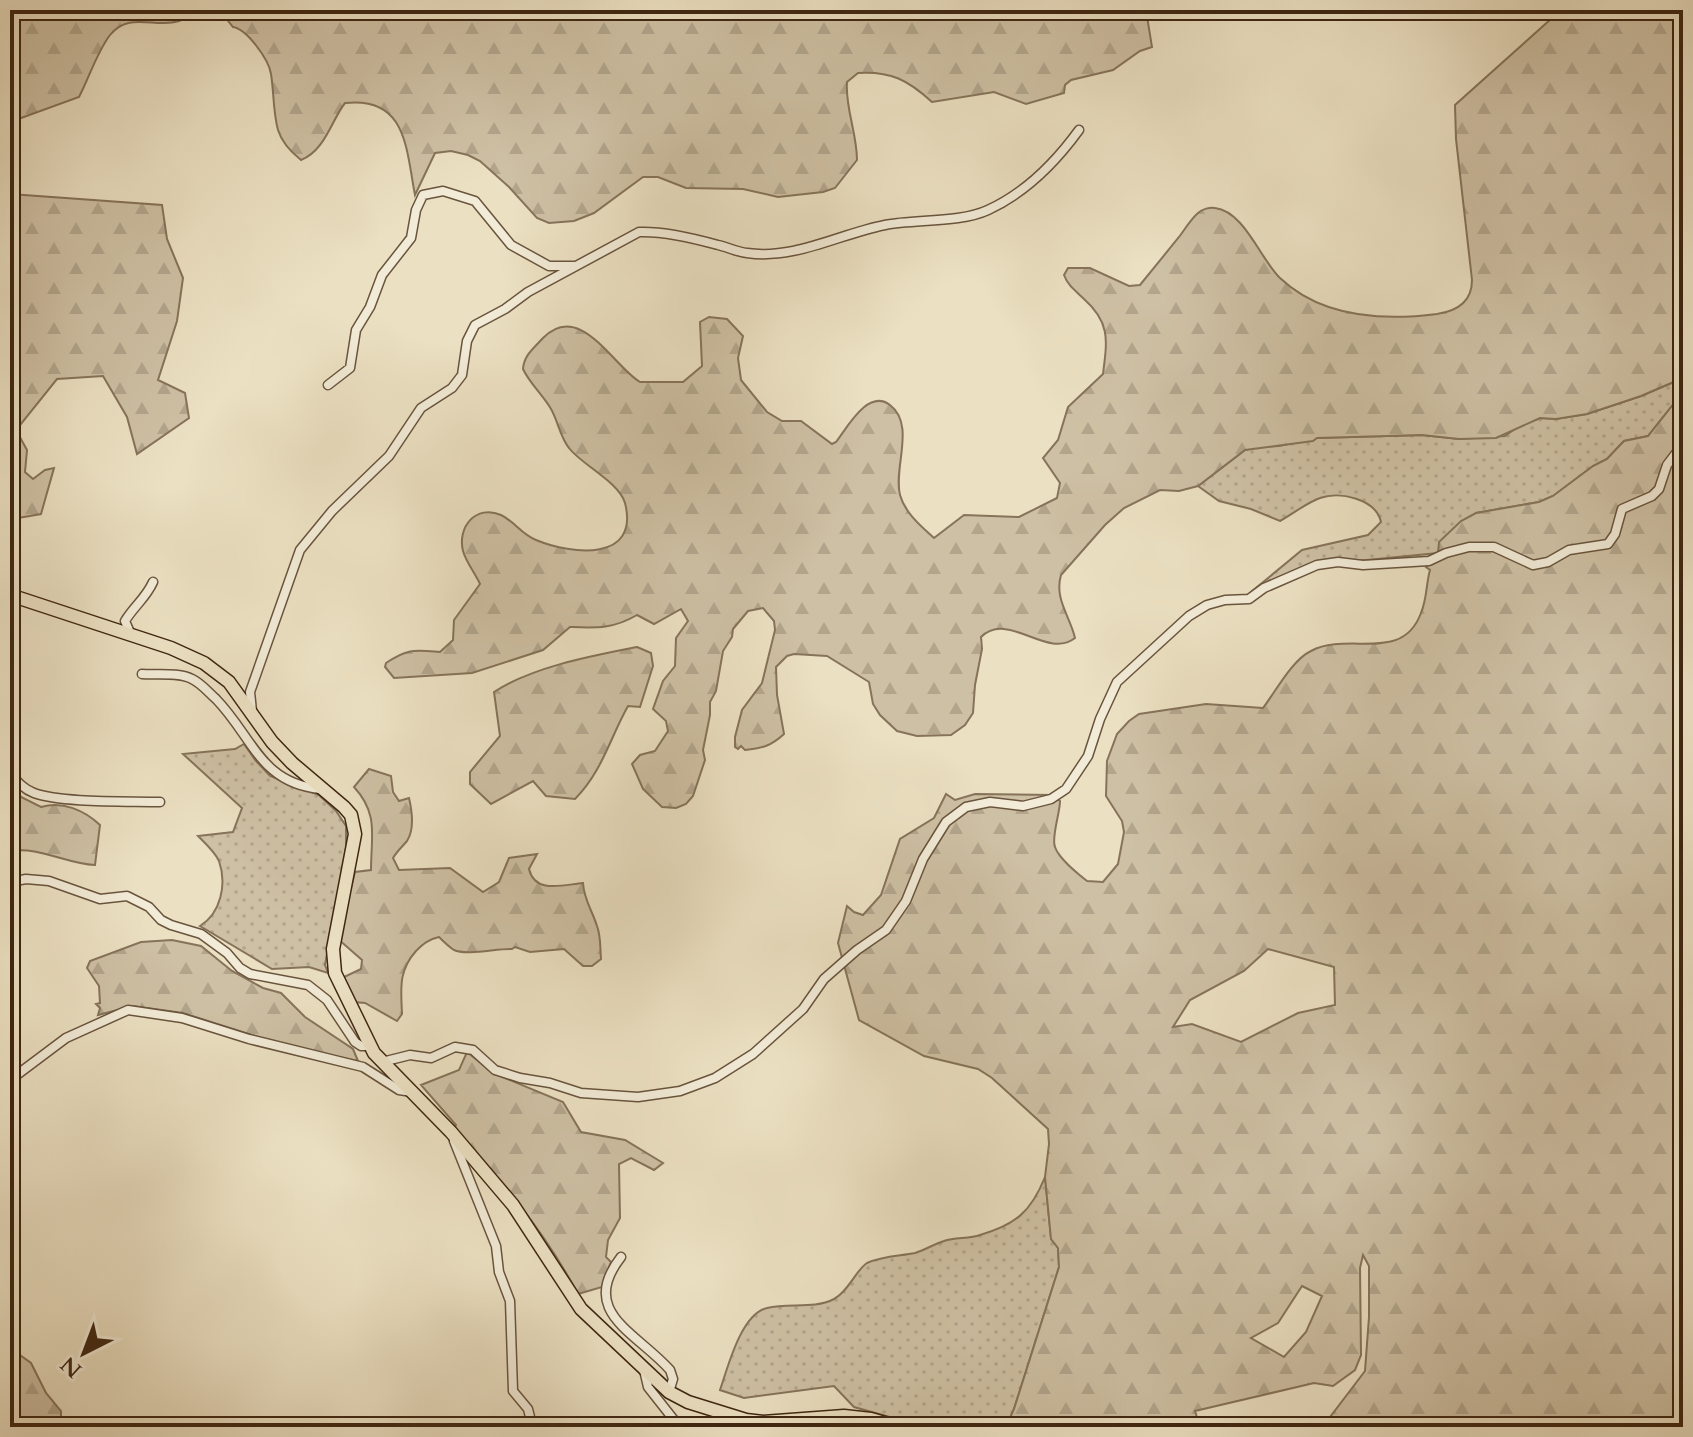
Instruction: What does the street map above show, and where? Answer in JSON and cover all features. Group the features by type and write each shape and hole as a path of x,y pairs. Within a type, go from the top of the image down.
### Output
{"main road":[{"path":"10,595 193,658 220,673 292,763 344,807 354,824 353,852 333,949 333,963 368,1046 451,1132 513,1205 581,1309 609,1338 669,1392 688,1402 746,1420 763,1422 844,1416 899,1427"}],"street":[{"path":"253,716 250,692 300,550 332,511 389,456 421,408 452,388 462,375 467,341 475,325 639,232 713,243 747,253 776,253 834,242 911,220 930,221 986,211 1034,181 1079,130"},
{"path":"328,385 350,368 356,330 370,307 382,275 411,238 416,210 423,195 443,191 475,201 511,245 549,266 575,266"},
{"path":"382,1062 410,1055 431,1058 455,1047 473,1050 495,1070 520,1078 581,1093 638,1097 680,1091 715,1078 753,1054 803,1009 824,979 886,930 906,901 923,859 946,822 966,807 990,802 1023,806 1051,799 1066,789 1088,756 1117,682 1189,616 1207,605 1225,600 1249,599 1264,588 1317,565 1429,561 1469,547 1494,547 1533,565 1548,562 1569,550 1608,544 1615,534 1622,509 1652,496 1659,489 1667,465 1683,444"},
{"path":"131,635 125,621 133,608 147,596 153,582"},
{"path":"142,674 189,676 234,718 260,760 274,773 302,787 325,789"},
{"path":"10,773 20,785 44,795 160,802"},
{"path":"10,882 26,879 49,881 100,899 127,896 149,907 161,920 201,934 250,974 308,985 334,1008 355,1042 368,1046"},
{"path":"10,1080 66,1038 128,1010 182,1018 249,1039 363,1067 399,1090 412,1092"},
{"path":"451,1132 496,1246 499,1272 510,1301 513,1391 528,1409 530,1417 527,1422 497,1423 494,1427"},
{"path":"621,1257 608,1273 604,1297 608,1308 625,1329 670,1370 673,1379 669,1392"},
{"path":"643,1366 648,1387 674,1420 673,1427"}],"green space":[{"path":"10,10 195,10 174,22 140,22 119,27 101,49 79,97 10,122"},
{"path":"225,10 1146,10 1152,47 1140,51 1113,70 1071,80 1065,85 1064,93 1026,104 994,92 932,102 898,78 858,73 847,82 857,160 835,188 778,197 743,189 686,188 658,177 643,177 594,213 574,221 549,223 537,218 480,161 451,151 435,153 415,195 400,129 381,108 365,103 345,103 316,150 301,160 287,147 278,130 271,74 266,61 251,39 233,27 225,17"},
{"path":"1561,10 1683,10 1683,378 1587,414 1540,418 1496,438 1459,439 1422,435 1317,438 1245,450 1198,486 1179,491 1160,490 1124,508 1061,575 1061,600 1075,638 1064,643 1052,643 1003,629 992,630 981,637 973,713 965,725 951,735 917,736 897,731 873,704 869,682 827,656 794,654 787,656 776,667 784,734 766,746 745,750 741,746 738,749 735,747 735,737 742,710 762,683 775,630 774,621 763,608 748,611 733,629 732,637 723,651 716,691 710,702 703,750 705,760 693,796 686,804 676,808 662,807 643,789 632,764 640,755 655,751 668,731 666,721 653,709 663,681 675,666 676,638 688,621 681,609 654,624 637,615 605,627 570,627 543,650 472,673 394,678 385,667 386,663 406,652 440,652 453,640 454,620 480,584 464,555 462,542 466,526 476,515 492,512 501,515 531,538 567,549 600,549 613,545 622,536 627,522 621,495 569,448 551,409 523,369 530,352 557,328 570,327 583,331 640,382 683,382 702,366 700,322 709,317 727,319 743,336 738,358 741,380 767,412 782,421 801,421 832,444 866,406 882,401 890,405 902,424 899,484 902,502 934,538 964,515 1019,517 1057,498 1060,483 1043,458 1058,440 1068,407 1103,374 1106,342 1103,325 1093,308 1068,282 1064,275 1068,268 1090,268 1129,286 1140,285 1195,215 1213,208 1235,218 1280,278 1297,291 1334,309 1395,317 1437,314 1457,308 1466,300 1472,280 1455,105"},
{"path":"10,194 162,205 167,239 183,278 177,321 158,380 185,393 189,418 137,454 127,417 103,376 57,379 16,430 27,450 25,472 33,479 45,470 54,468 41,514 12,519"},
{"path":"1683,378 1683,392 1648,436 1624,441 1607,459 1553,496 1539,502 1476,513 1438,553 1357,561 1293,572 1251,592 1302,550 1368,535 1381,522 1378,514 1365,502 1347,496 1328,496 1280,521 1219,501 1198,486 1245,450 1257,447 1317,438 1422,435 1459,439 1505,436 1519,426 1540,418 1587,414"},
{"path":"1683,392 1683,1427 1315,1427 1330,1417 1365,1371 1369,1266 1363,1255 1360,1268 1361,1355 1355,1370 1333,1386 1314,1383 1195,1411 1200,1427 1006,1427 1059,1267 1058,1248 1051,1239 1045,1177 1048,1129 978,1069 924,1056 859,1020 838,943 847,906 863,915 881,895 900,839 934,818 946,794 955,800 975,794 1053,795 1060,801 1054,838 1057,852 1087,881 1103,882 1118,864 1124,832 1122,821 1106,796 1107,761 1117,734 1129,721 1139,714 1206,704 1263,708 1291,669 1311,651 1326,646 1373,644 1401,638 1412,628 1423,608 1430,570 1426,567 1438,553 1439,542 1461,521 1476,513 1539,502 1553,496 1607,459 1624,441 1648,436","holes":["1268,949 1334,967 1335,1005 1298,1013 1241,1042 1192,1024 1173,1027 1190,1000 1244,971","1302,1286 1322,1296 1306,1332 1284,1357 1251,1338 1278,1323"]},
{"path":"637,647 651,653 653,666 640,707 628,706 599,766 575,799 546,796 533,781 491,804 470,784 470,772 500,736 494,692 544,669"},
{"path":"244,744 270,776 319,795 346,826 346,848 325,965 328,973 309,967 272,969 200,926 217,906 222,879 217,858 198,836 233,832 242,808 183,754 235,749"},
{"path":"369,769 391,776 393,792 399,801 409,798 411,831 393,858 399,870 450,868 483,892 499,882 509,858 537,854 529,869 537,882 550,886 583,883 600,938 601,959 592,966 583,966 564,949 530,952 515,947 460,952 439,937 421,946 406,966 402,981 402,1014 397,1021 365,1003 354,1002 344,977 361,969 362,960 338,939 355,872 371,870 370,816 354,787"},
{"path":"10,779 21,797 41,807 57,805 73,808 100,825 95,865 31,851 10,851"},
{"path":"172,940 201,946 232,971 263,988 281,993 305,1017 353,1049 358,1061 289,1047 183,1013 133,1006 98,1015 99,986 87,968 90,961 141,942"},
{"path":"467,1052 493,1073 563,1102 581,1132 625,1140 663,1163 654,1170 631,1158 619,1164 620,1218 608,1240 606,1257 611,1262 602,1287 578,1294 522,1208 454,1130 456,1125 421,1085 459,1070"},
{"path":"1045,1177 1051,1238 1058,1248 1059,1267 1006,1427 925,1427 854,1407 834,1386 744,1398 720,1390 737,1343 758,1312 775,1306 826,1302 844,1291 867,1263 915,1253 944,1241 976,1236 1003,1227 1028,1208"},
{"path":"10,1348 31,1363 46,1393 61,1411 61,1427 10,1427"}]}
